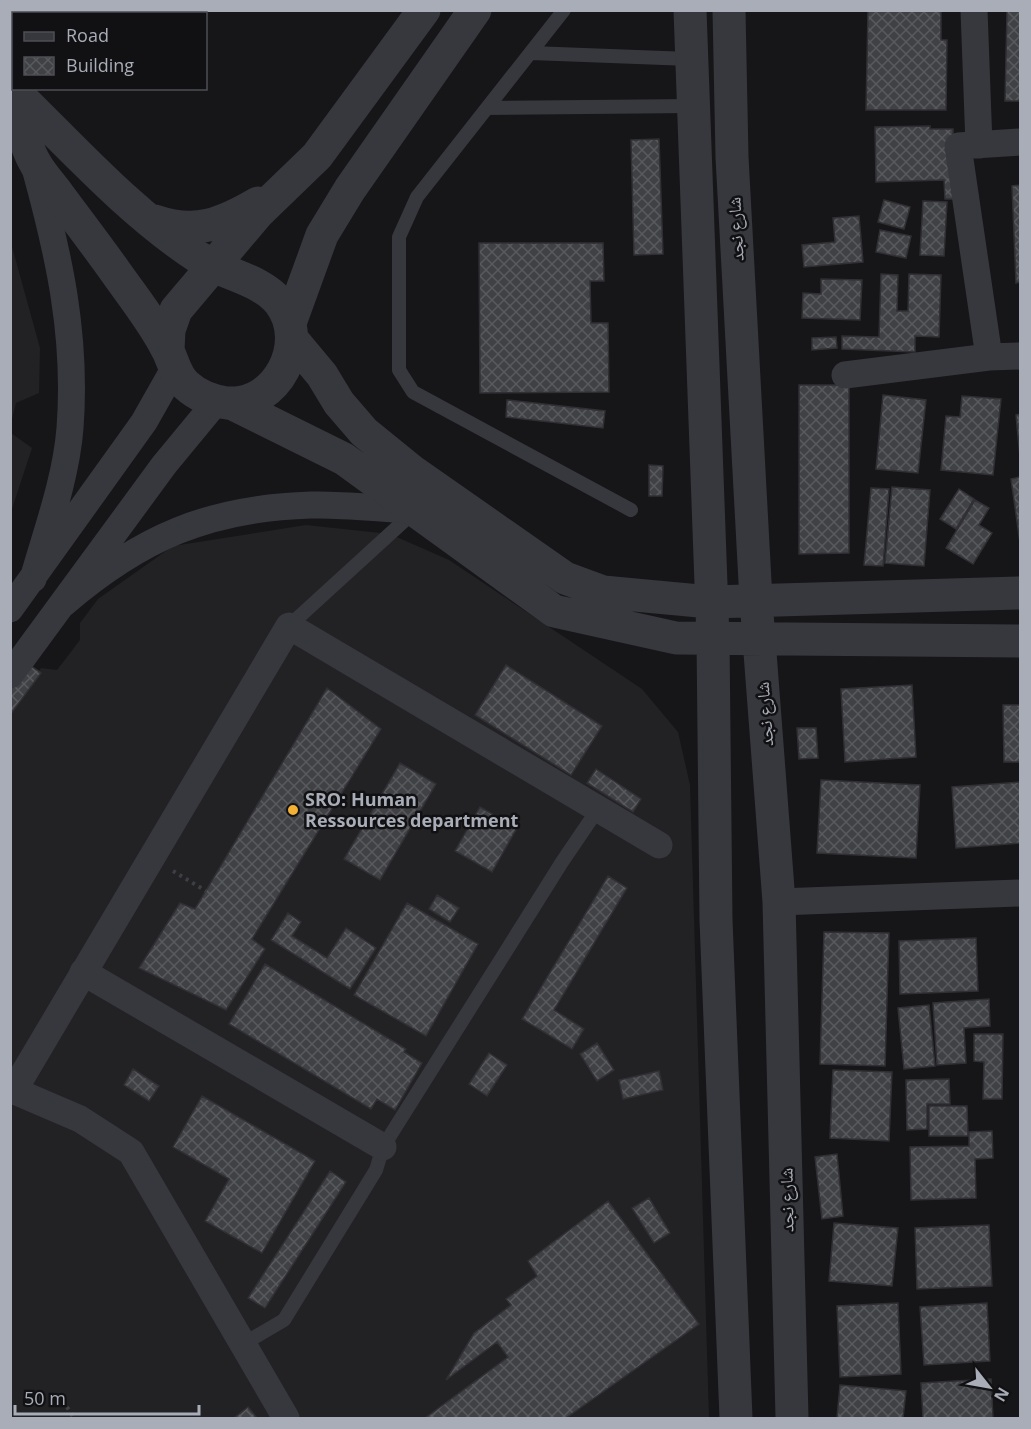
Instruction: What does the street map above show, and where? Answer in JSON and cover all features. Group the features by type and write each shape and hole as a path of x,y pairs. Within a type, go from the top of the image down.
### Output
{"street":[{"path":"10,609 144,422 171,360 168,330 176,310 278,192 317,156 424,10"},
{"path":"10,675 164,465 224,402 251,399 268,390 281,376 289,358 291,331 322,235 344,198 475,10"},
{"path":"690,10 713,639 716,920 736,1419"},
{"name":"شارع نجد","path":"729,10 732,157 756,600 779,902 792,1419"},
{"path":"974,10 979,145"},
{"path":"13,90 148,220 198,258 266,290 280,304 291,331 339,403 364,432 412,471 565,578 603,592 710,602 1020,593"},
{"path":"10,93 33,160 55,241 66,299 70,370 70,429 58,491 33,579"},
{"path":"989,357 958,146 1020,142"},
{"path":"33,160 118,274 171,360 192,389 345,459 554,611 676,638 1020,641"},
{"path":"148,220 176,229 201,227 242,212 278,192"},
{"path":"189,294 207,283 227,278 247,281"},
{"path":"845,375 989,357 1020,356"},
{"path":"63,604 100,572 141,546 220,516 312,505 416,510"},
{"path":"286,1419 131,1152 80,1119 12,1090 21,1056 83,972 289,626 659,845"},
{"path":"779,902 1020,893 1020,898"},
{"path":"83,972 383,1147"}],"lane":[{"path":"564,10 417,197 399,237 399,370 413,392 631,510"},
{"path":"531,53 690,59"},
{"path":"487,108 692,106"},
{"path":"289,626 416,510"},
{"path":"243,1344 285,1320 376,1170 383,1147 562,862 598,809"}],"path":[{"path":"151,858 206,891"},
{"path":"67,1407 74,1419"}],"shaded area":[{"path":"11,243 40,348 39,393 16,403 11,423"},
{"path":"11,433 32,448 11,512"},
{"path":"306,525 390,534 449,560 642,689 678,732 690,785 709,1418 11,1418 10,684 23,692 41,668 57,670 80,640 80,623 98,599 173,546"}],"building":[{"path":"868,10 941,10 941,40 947,40 946,110 866,110"},
{"path":"1007,10 1020,10 1020,101 1005,101"},
{"path":"930,126 930,129 953,129 954,199 945,199 944,180 876,182 875,127"},
{"path":"659,139 663,254 634,255 631,140"},
{"path":"1020,185 1020,282 1016,283 1012,186"},
{"path":"884,200 910,207 904,229 878,222"},
{"path":"923,201 947,202 944,256 920,255"},
{"path":"859,216 863,262 804,267 802,245 835,242 833,218"},
{"path":"880,230 911,236 906,258 876,252"},
{"path":"479,243 603,243 604,281 590,281 591,323 608,323 609,392 480,393"},
{"path":"881,274 898,275 897,311 908,311 909,274 941,275 939,337 915,336 915,352 842,349 842,336 879,337"},
{"path":"821,279 862,280 860,320 802,318 803,293 821,294"},
{"path":"836,337 837,348 812,350 812,338"},
{"path":"799,385 849,385 849,553 799,554"},
{"path":"883,395 926,400 918,473 876,469"},
{"path":"962,396 1001,399 993,475 941,470 946,416 960,417"},
{"path":"507,400 605,411 603,428 506,417"},
{"path":"1020,414 1020,457 1016,415"},
{"path":"649,465 663,466 662,496 649,496"},
{"path":"1020,477 1020,543 1011,479"},
{"path":"892,487 930,490 924,566 885,563"},
{"path":"871,488 889,489 883,566 864,565"},
{"path":"959,489 974,499 956,529 940,519"},
{"path":"975,500 989,508 979,525 992,533 973,564 946,548"},
{"path":"10,651 41,673 10,715"},
{"path":"506,665 602,726 571,775 475,715"},
{"path":"912,685 916,757 845,762 841,689"},
{"name":"SRO: Human Ressources department","path":"327,688 381,729 252,939 265,949 226,1010 139,968 180,903 195,909"},
{"path":"1003,705 1020,705 1020,762 1004,762"},
{"path":"797,728 816,728 818,758 799,759"},
{"path":"400,763 436,784 380,880 344,859"},
{"path":"596,769 641,799 633,812 587,783"},
{"path":"821,780 920,785 916,858 817,853"},
{"path":"1020,782 1020,843 956,848 952,787"},
{"path":"480,807 517,828 492,872 455,851"},
{"path":"608,876 627,888 554,1010 584,1029 572,1049 522,1019"},
{"path":"437,895 459,908 450,922 429,909"},
{"path":"407,903 478,944 426,1036 354,995"},
{"path":"288,913 301,922 292,936 327,958 346,928 376,948 350,989 271,940"},
{"path":"824,932 889,933 885,1066 820,1064"},
{"path":"976,938 978,991 900,994 899,941"},
{"path":"265,964 406,1049 404,1052 422,1063 395,1110 377,1099 371,1109 229,1024"},
{"path":"989,999 990,1026 964,1028 966,1063 937,1065 933,1003"},
{"path":"929,1005 935,1066 904,1069 898,1008"},
{"path":"974,1034 1003,1034 1002,1099 983,1099 984,1062 974,1061"},
{"path":"597,1043 614,1070 597,1081 580,1054"},
{"path":"489,1053 507,1065 487,1096 469,1084"},
{"path":"133,1069 159,1086 149,1101 124,1085"},
{"path":"833,1070 892,1072 889,1141 830,1138"},
{"path":"659,1071 663,1090 623,1099 619,1080"},
{"path":"949,1079 950,1104 927,1104 927,1129 907,1130 906,1080"},
{"path":"202,1096 315,1161 262,1253 205,1221 229,1179 173,1147"},
{"path":"929,1106 967,1106 968,1136 929,1136"},
{"path":"992,1131 993,1158 975,1159 976,1198 911,1200 910,1147 969,1146 969,1132"},
{"path":"837,1154 843,1216 822,1219 815,1157"},
{"path":"330,1171 346,1182 265,1308 248,1298"},
{"path":"649,1198 670,1233 654,1243 632,1208"},
{"path":"608,1201 699,1324 566,1418 425,1418 508,1357 497,1342 446,1380 474,1333 511,1305 506,1299 537,1276 528,1261"},
{"path":"834,1223 898,1228 892,1286 829,1281"},
{"path":"989,1225 992,1286 917,1289 915,1228"},
{"path":"898,1303 901,1374 840,1377 837,1306"},
{"path":"987,1303 990,1361 924,1365 920,1307"},
{"path":"991,1379 993,1418 923,1418 921,1383"},
{"path":"840,1385 906,1391 903,1418 837,1418"},
{"path":"248,1407 257,1418 234,1418"}],"place":[{"name":"SRO: Human Ressources department","path":"293,810"}]}
